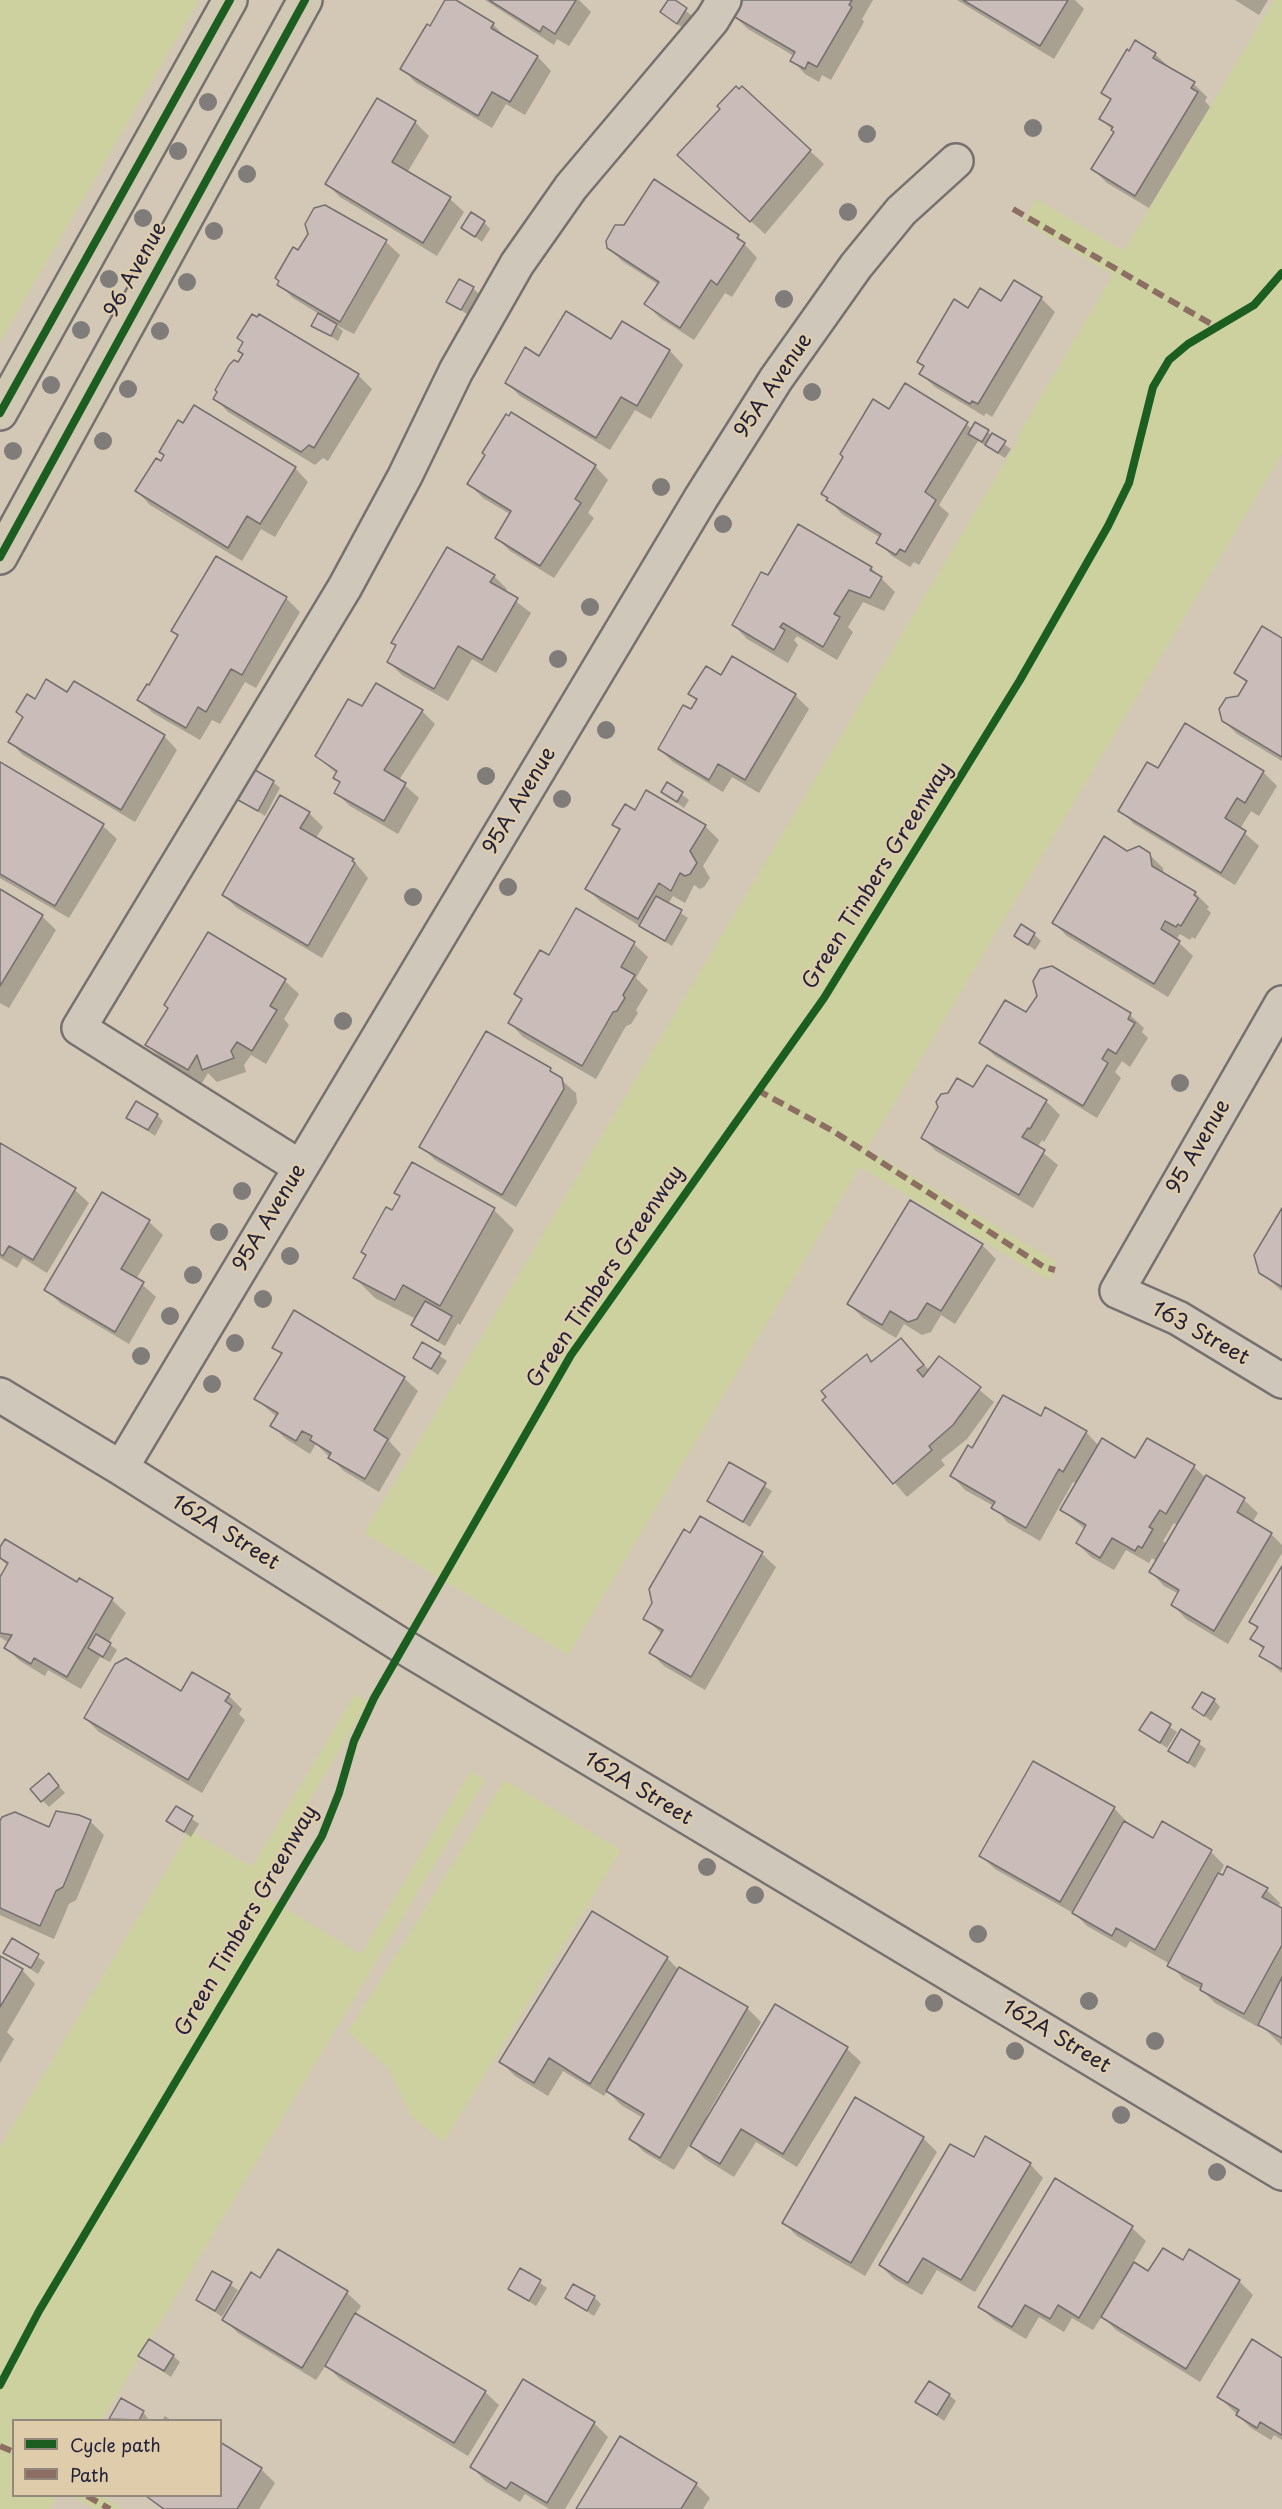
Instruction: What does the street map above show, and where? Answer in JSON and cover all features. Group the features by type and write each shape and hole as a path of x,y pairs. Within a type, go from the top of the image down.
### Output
{"main road":[{"path":"0,413 230,0"},
{"name":"96 Avenue","path":"0,557 305,0"}],"street":[{"path":"300,1167 79,1028 345,587 405,476 456,370 517,264 571,187 712,20 724,0"},
{"name":"95A Avenue","path":"121,1468 701,498 776,379 856,266 901,211 956,161"},
{"name":"95 Avenue","path":"1117,1291 1282,1004"},
{"name":"163 Street","path":"1117,1291 1178,1318 1282,1381"},
{"name":"162A Street","path":"0,1395 121,1468 414,1653 1282,2173"}],"green space":[{"path":"0,0 199,0 0,342"},
{"path":"1274,0 1282,0 1282,454 867,1149 1056,1262 1050,1281 860,1167 568,1655 364,1533 1019,439 1017,437 1113,275 1023,221 1037,199 1124,251"},
{"path":"355,1694 368,1702 256,1891 361,1954 471,1771 485,1780 103,2419 12,2419 12,2497 56,2497 49,2509 0,2509 0,2147 190,1831 252,1867"},
{"path":"505,1780 621,1850 444,2142 412,2117 388,2068 348,2032"},
{"path":"75,2497 103,2497 123,2509 95,2509"}],"building":[{"path":"445,0 456,0 494,23 491,28 538,56 510,102 492,92 478,116 400,69 427,24 430,26"},
{"path":"489,0 576,0 555,34 543,26 540,32"},
{"path":"668,0 675,0 687,8 677,24 660,12"},
{"path":"742,0 852,0 849,5 852,7 817,67 808,62 805,69 790,61 795,52 733,16"},
{"path":"963,0 1068,0 1040,46"},
{"path":"1135,40 1156,53 1153,58 1195,82 1191,88 1198,92 1135,196 1091,169 1114,132 1111,130 1113,127 1099,119 1111,99 1101,93 1127,49 1129,51"},
{"path":"736,86 739,89 742,86 811,150 750,222 677,155 720,109 717,106"},
{"path":"377,98 416,121 392,162 451,197 423,243 325,184"},
{"path":"654,179 739,235 737,238 745,243 717,285 711,280 680,328 644,304 659,282 607,248 606,241 615,225 624,225"},
{"path":"325,205 387,240 340,322 277,285 279,281 275,278 293,247 298,250 308,234 305,224 314,208"},
{"path":"471,212 485,221 475,237 461,228"},
{"path":"459,279 474,287 461,310 446,302"},
{"path":"1014,280 1042,297 978,404 972,401 970,404 919,374 924,366 917,362 954,299 968,308 980,288 1001,301"},
{"path":"566,311 611,339 622,321 670,350 637,406 621,397 596,438 505,383 525,347 539,356"},
{"path":"318,313 337,324 331,336 311,326"},
{"path":"252,314 257,317 259,314 359,374 314,448 309,445 301,452 213,399 217,392 215,390 229,365 234,360 238,362 243,354 238,351 243,342 237,338"},
{"path":"905,383 968,422 925,492 936,500 905,552 900,549 896,555 876,543 881,534 826,500 828,498 821,494 843,457 840,454 873,399 889,409"},
{"path":"194,405 296,467 260,524 247,516 228,548 135,491 156,458 161,461 164,455 159,452 178,420 183,423"},
{"path":"511,412 596,465 575,499 581,503 540,566 495,538 511,511 467,484 485,455 482,453 506,414 509,416"},
{"path":"975,422 989,430 982,442 968,434"},
{"path":"992,433 1006,441 998,453 985,445"},
{"path":"798,524 872,567 870,570 882,577 870,598 849,590 834,614 840,617 823,647 783,623 780,627 785,630 774,650 732,625 761,572 768,575"},
{"path":"447,547 495,575 490,582 518,598 482,660 458,646 434,689 387,662 396,645 391,643"},
{"path":"216,556 287,597 242,675 231,669 206,712 198,707 186,728 137,700 147,684 149,685 178,635 171,631"},
{"path":"1262,626 1282,638 1282,757 1222,721 1219,709 1226,698 1238,696 1247,681 1234,673"},
{"path":"732,656 796,694 745,780 718,764 709,780 658,749 683,705 691,709 697,699 688,694 706,666 721,675"},
{"path":"46,679 67,692 74,681 165,735 121,810 8,742 23,717 16,712 27,694 35,699"},
{"path":"376,683 423,710 384,770 406,783 384,821 334,793 340,782 333,778 337,771 315,756 348,699 362,706"},
{"path":"1185,723 1264,771 1245,803 1237,798 1225,818 1246,831 1221,873 1118,811 1147,762 1158,768"},
{"path":"0,762 104,824 55,906 0,874"},
{"path":"255,770 274,781 258,811 238,800"},
{"path":"667,782 683,792 677,802 661,792"},
{"path":"646,790 706,825 690,851 697,863 690,874 685,876 680,873 671,891 659,883 638,919 585,889 620,829 612,825 625,804 635,810"},
{"path":"280,795 310,812 300,828 354,859 352,861 355,863 308,946 222,895"},
{"path":"1104,836 1127,851 1139,846 1150,853 1152,866 1196,892 1194,895 1198,898 1181,926 1178,924 1176,927 1165,921 1161,929 1180,941 1154,984 1052,923"},
{"path":"0,889 43,915 0,986"},
{"path":"656,896 682,910 665,941 639,926"},
{"path":"576,908 635,942 621,967 635,975 623,995 625,998 617,1011 613,1012 582,1066 508,1023 522,999 514,994 540,950 549,955"},
{"path":"1021,924 1035,933 1028,945 1014,936"},
{"path":"208,932 286,979 270,1006 277,1010 252,1051 237,1042 231,1051 234,1058 202,1070 197,1055 188,1070 145,1045 168,1008 164,1005"},
{"path":"1052,966 1131,1013 1128,1019 1135,1023 1116,1054 1108,1049 1102,1059 1108,1063 1083,1106 979,1043 1005,1000 1026,1012 1037,996 1033,981 1040,969"},
{"path":"486,1031 551,1068 550,1071 562,1078 564,1089 502,1195 419,1147"},
{"path":"987,1065 1047,1100 1030,1129 1028,1128 1022,1137 1045,1150 1019,1195 921,1138 938,1107 936,1102 941,1094 948,1093 957,1078 973,1087"},
{"path":"136,1101 158,1114 148,1130 126,1118"},
{"path":"0,1143 76,1188 33,1260 9,1246 3,1256 0,1254"},
{"path":"412,1162 495,1208 440,1306 403,1285 395,1300 353,1278 366,1255 361,1252 386,1207 392,1210 400,1196 394,1193"},
{"path":"102,1192 150,1220 121,1269 144,1282 115,1332 44,1290"},
{"path":"910,1200 983,1244 941,1311 927,1303 917,1319 908,1322 890,1311 882,1325 847,1304"},
{"path":"1282,1208 1282,1287 1259,1273 1254,1255"},
{"path":"425,1301 452,1316 438,1341 411,1325"},
{"path":"294,1310 405,1377 374,1430 388,1439 365,1479 328,1458 331,1453 310,1440 312,1436 302,1431 296,1441 270,1426 278,1413 254,1399 282,1353 272,1348"},
{"path":"901,1338 924,1365 917,1370 923,1377 939,1356 981,1387 953,1425 929,1446 932,1450 893,1484 822,1400 826,1397 821,1391 867,1354 871,1362"},
{"path":"422,1342 441,1353 431,1369 413,1358"},
{"path":"1003,1395 1041,1416 1045,1407 1087,1431 1063,1472 1059,1469 1026,1528 991,1508 995,1502 950,1476 968,1445 972,1448"},
{"path":"1102,1438 1135,1458 1147,1438 1195,1465 1166,1514 1160,1510 1149,1527 1153,1529 1142,1548 1138,1546 1135,1551 1112,1538 1100,1558 1076,1543 1086,1525 1060,1510"},
{"path":"729,1462 766,1483 743,1522 707,1501"},
{"path":"1206,1475 1245,1498 1237,1512 1272,1533 1214,1631 1171,1605 1179,1590 1149,1572"},
{"path":"700,1516 763,1552 691,1677 649,1653 663,1630 643,1619 652,1603 649,1589 684,1529 690,1533"},
{"path":"5,1539 77,1582 79,1578 113,1598 67,1677 34,1658 31,1664 4,1648 12,1635 0,1633 0,1577 8,1563 0,1558 0,1547"},
{"path":"1282,1566 1282,1669 1259,1656 1264,1647 1250,1639 1258,1627 1249,1622"},
{"path":"96,1634 111,1643 103,1657 88,1648"},
{"path":"126,1658 181,1691 192,1672 230,1694 225,1701 232,1706 188,1780 84,1718 115,1664"},
{"path":"1202,1692 1215,1699 1204,1716 1192,1708"},
{"path":"1151,1712 1171,1724 1160,1743 1139,1730"},
{"path":"1181,1729 1200,1741 1188,1763 1168,1751"},
{"path":"1033,1761 1115,1807 1060,1902 979,1856"},
{"path":"49,1773 59,1786 41,1802 30,1789"},
{"path":"176,1806 193,1816 184,1832 166,1821"},
{"path":"56,1811 79,1815 91,1820 63,1887 56,1891 40,1926 0,1908 0,1821 2,1817 15,1812 49,1827"},
{"path":"1124,1821 1153,1838 1162,1821 1212,1850 1155,1950 1116,1928 1112,1936 1072,1913"},
{"path":"1227,1866 1268,1888 1262,1897 1282,1908 1282,1945 1244,2014 1200,1990 1202,1984 1167,1966 1218,1873 1223,1875"},
{"path":"592,1911 668,1957 590,2084 549,2058 534,2083 499,2062"},
{"path":"12,1938 39,1954 31,1968 3,1953"},
{"path":"0,1956 23,1969 0,2007"},
{"path":"679,1967 748,2007 660,2158 629,2139 644,2114 606,2091"},
{"path":"1282,1977 1282,2038 1258,2025"},
{"path":"775,2004 848,2047 783,2154 741,2129 720,2164 690,2146"},
{"path":"855,2097 924,2137 851,2263 782,2223"},
{"path":"985,2136 1031,2163 961,2280 923,2258 908,2283 879,2265 950,2144 974,2157"},
{"path":"1055,2178 1133,2226 1079,2318 1058,2305 1050,2319 1025,2305 1012,2327 978,2307"},
{"path":"1163,2248 1183,2260 1189,2249 1240,2280 1186,2369 1101,2317 1134,2262 1148,2271"},
{"path":"278,2249 348,2291 302,2368 222,2320 251,2272 260,2278"},
{"path":"520,2268 541,2280 529,2301 508,2289"},
{"path":"212,2271 232,2282 215,2311 196,2300"},
{"path":"573,2284 595,2296 587,2311 565,2298"},
{"path":"355,2313 486,2391 454,2443 325,2366"},
{"path":"149,2339 174,2355 164,2371 138,2356"},
{"path":"1252,2339 1282,2358 1282,2435 1260,2422 1257,2428 1236,2415 1239,2410 1217,2397"},
{"path":"523,2379 595,2422 547,2503 511,2482 506,2489 470,2467"},
{"path":"929,2381 950,2394 937,2415 915,2402"},
{"path":"121,2398 144,2411 140,2419 109,2419"},
{"path":"620,2436 697,2483 681,2509 576,2509"},
{"path":"222,2443 262,2468 237,2509 164,2509 147,2497 222,2497"}],"marked path":[{"path":"1013,209 1218,328"},
{"path":"757,1090 833,1131 1044,1267 1055,1270"},
{"path":"0,2446 12,2451"},
{"path":"89,2497 110,2509"}],"cycle path":[{"path":"0,413 230,0"},
{"path":"0,557 305,0"},
{"name":"Green Timbers Greenway","path":"0,2385 39,2311 322,1836 339,1793 354,1741 374,1698 571,1355 824,998 1020,680 1108,526 1129,483 1153,387 1169,360 1188,344 1254,305 1282,273"}]}
